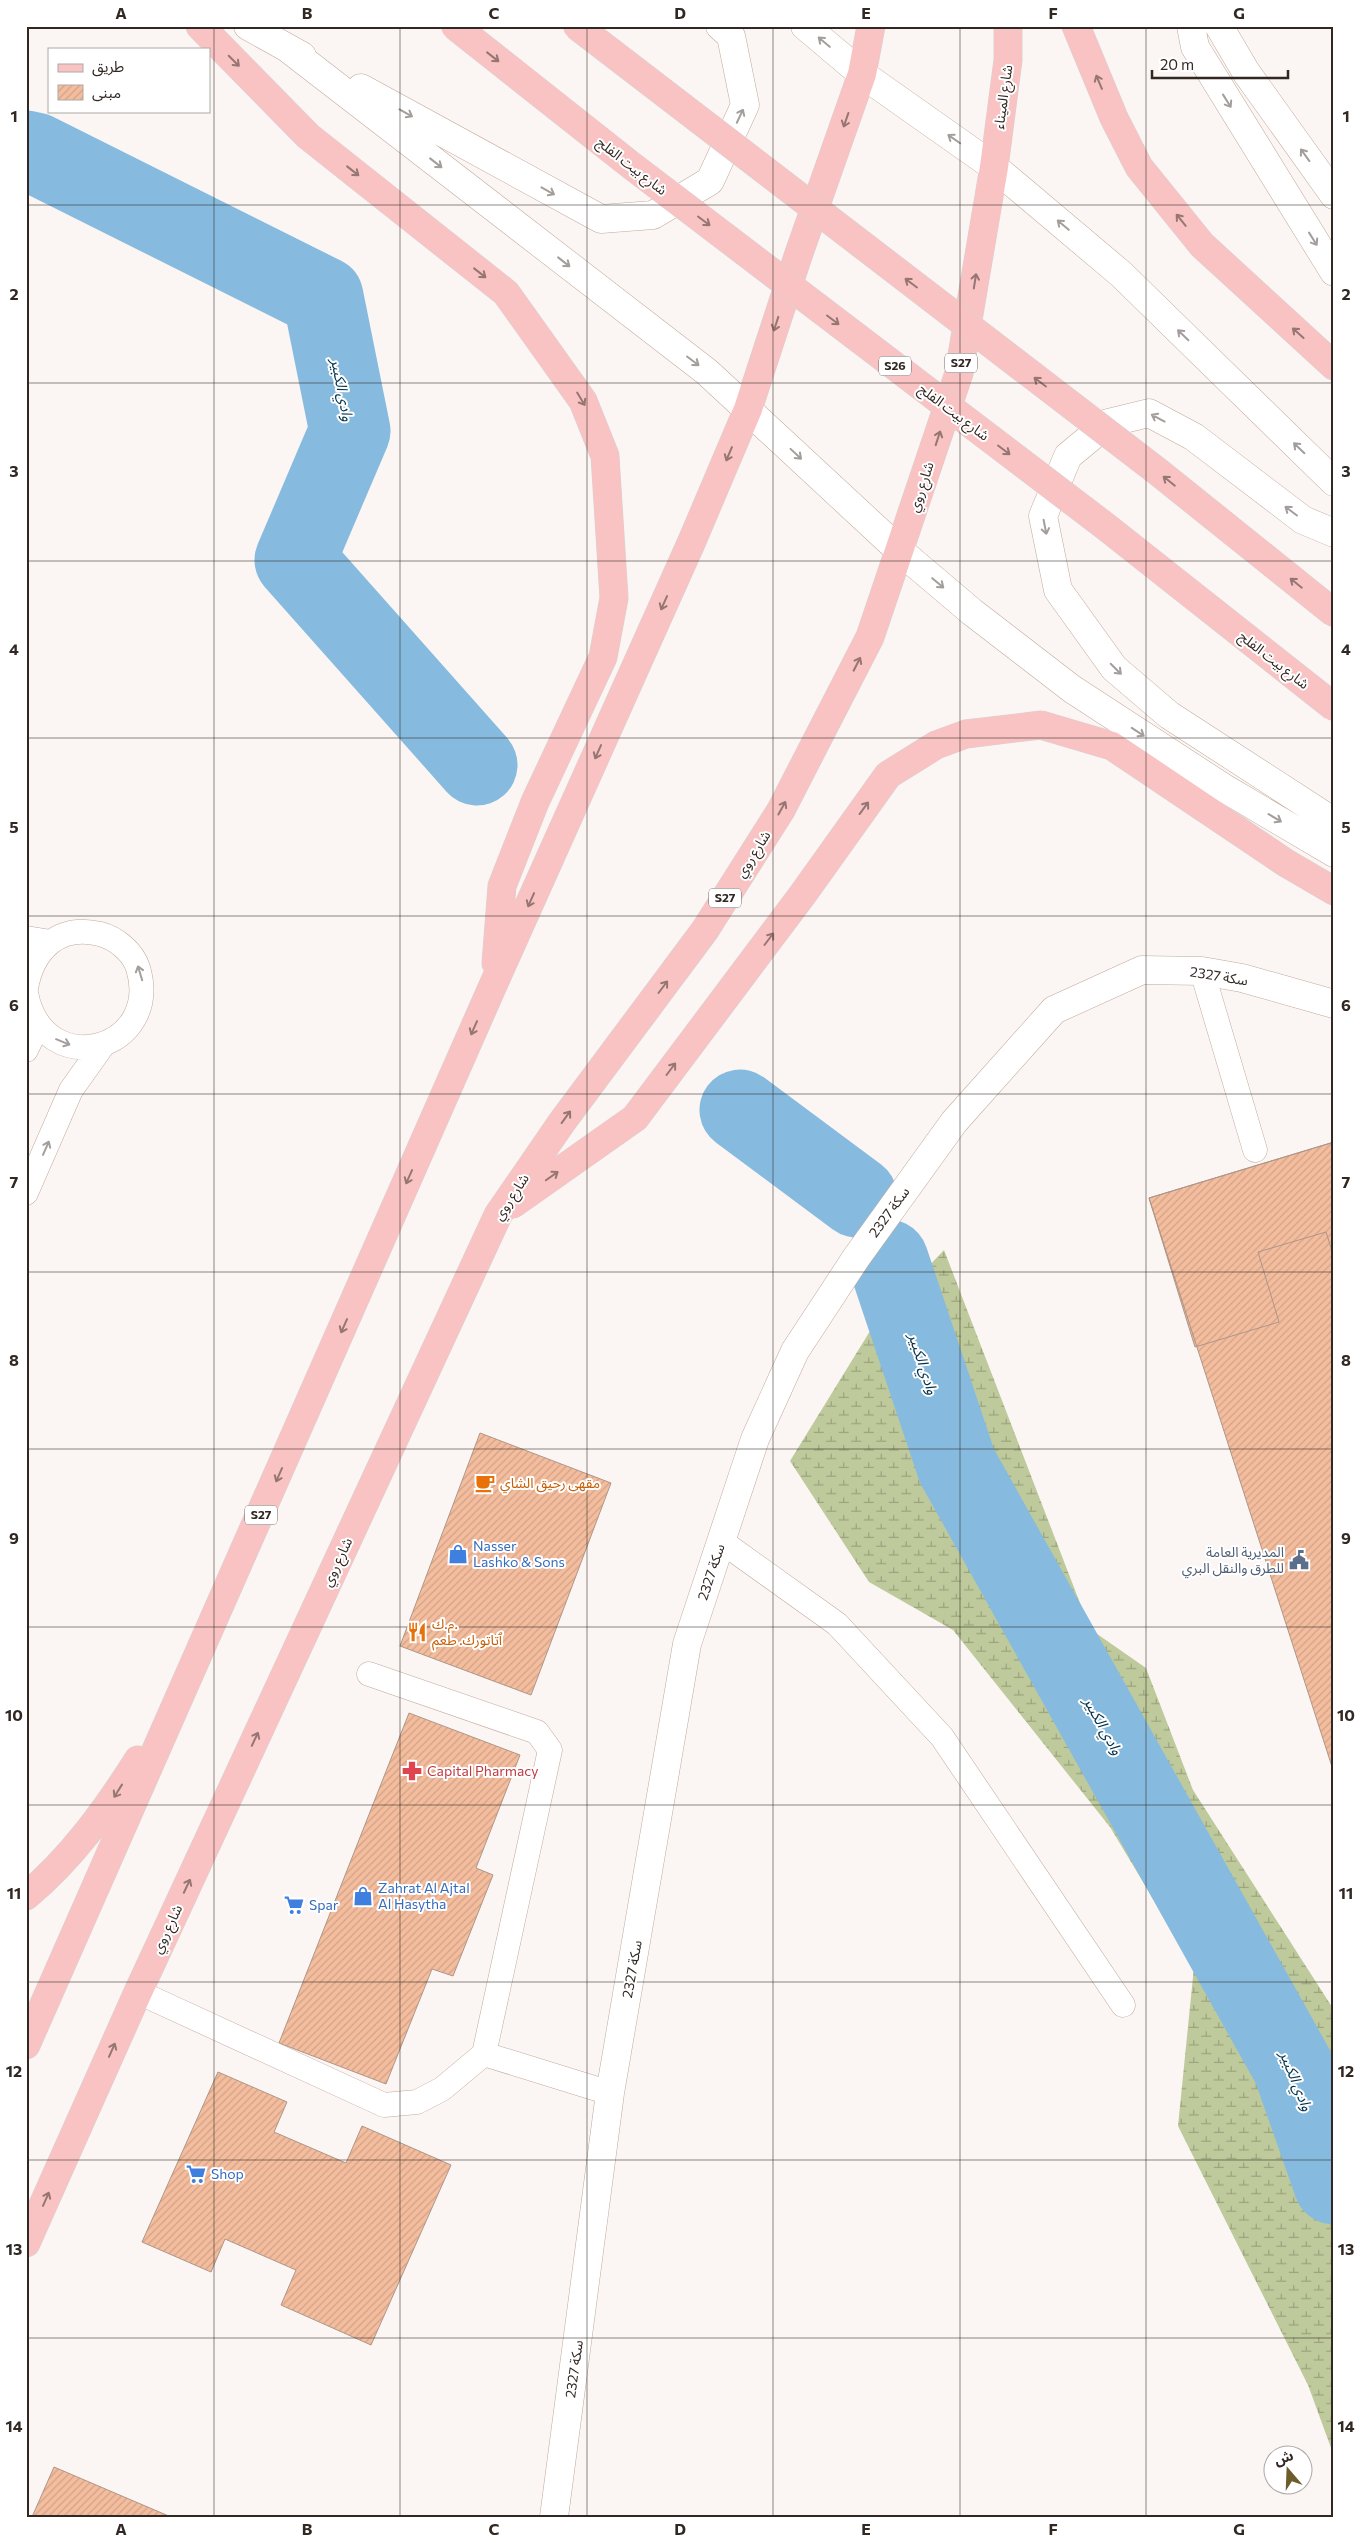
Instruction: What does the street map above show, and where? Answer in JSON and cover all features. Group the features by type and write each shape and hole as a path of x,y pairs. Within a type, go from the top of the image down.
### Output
{"main road":[{"path":"200,26 308,136 506,293 583,401 606,456 614,598 603,657 534,802 502,886 494,983"},
{"name":"شارع بيت الفلج","path":"455,26 632,166 1105,526 1334,707"},
{"path":"577,26 1149,465 1334,613"},
{"name":"S27","path":"26,2045 494,983 692,541 748,409 798,256 862,74 871,26"},
{"name":"شارع الميناء","path":"994,167 1008,60 1008,26"},
{"path":"1076,26 1114,118 1138,167 1202,245 1334,366"},
{"name":"شارع روي","path":"26,2243 138,1992 498,1215 568,1114 705,930 780,810 870,637 959,373 994,167"},
{"path":"498,1215 635,1118 803,894 888,775 936,745 966,734 1041,725 1112,746 1286,864 1334,891"},
{"path":"26,1896 45,1880 112,1802 190,1676"}],"street":[{"path":"248,26 601,220 653,215 710,181 745,105 731,36 720,26"},
{"path":"805,26 862,74 994,167 1121,274 1334,482"},
{"path":"1191,26 1195,47 1334,272"},
{"path":"1219,26 1246,72 1334,195"},
{"path":"286,47 707,372 900,551 972,612 1072,689 1224,788 1334,853"},
{"path":"1334,533 1303,520 1194,437 1149,413 1108,424 1068,456 1043,516 1058,590 1114,668 1169,715 1334,822"},
{"name":"سكة 2327","path":"554,2517 610,2093 687,1644 755,1439 794,1351 856,1258 954,1122 1054,1010 1142,970 1202,971 1242,978 1334,1004"}],"lane":[{"path":"26,1050 29,972 37,954 51,942 75,932 89,931 108,936 124,947 136,963 142,982 141,1002 134,1020 121,1034 103,1045 71,1090 26,1193"},
{"path":"26,938 51,942"},
{"path":"1202,971 1256,1150"},
{"path":"29,1004 51,1037 67,1045 85,1047 103,1045"},
{"path":"721,1540 837,1624 942,1737 1123,2005"},
{"path":"138,1992 384,2105 417,2102 442,2089 484,2054 550,1750 537,1732 369,1674"},
{"path":"484,2054 610,2093"}],"green space":[{"path":"944,1250 1090,1629 1146,1668 1193,1790 1334,2010 1334,2456 1308,2385 1178,2126 1194,1967 1110,1827 953,1630 869,1582 790,1461 875,1323"}],"building":[{"path":"1334,1142 1334,1257 1326,1232 1258,1252 1279,1322 1195,1347 1149,1198"},
{"name":"المديرية العامة للطرق والنقل البري","path":"1334,1142 1334,1773 1149,1198"},
{"path":"480,1433 611,1483 531,1695 400,1646"},
{"path":"409,1713 520,1755 476,1868 493,1875 453,1976 432,1969 386,2084 279,2043"},
{"path":"218,2072 287,2102 274,2132 346,2163 362,2126 451,2165 371,2345 281,2305 296,2270 225,2239 211,2272 142,2242"},
{"path":"54,2467 171,2517 32,2517"}],"waterway":[{"name":"وادي الكبير","path":"26,151 35,153 323,297 350,431 295,560 477,765"},
{"name":"وادي الكبير","path":"740,1110 857,1197"},
{"name":"وادي الكبير","path":"888,1260 957,1466 1293,2067 1334,2184"}],"place":[{"name":"مقهى رحيق الشاي","path":"485,1483"},
{"name":"Nasser Lashko & Sons","path":"458,1554"},
{"name":"المديرية العامة للطرق والنقل البري","path":"1299,1560"},
{"name":"م.ك. ٱتاتورك. طعم","path":"417,1632"},
{"name":"Capital Pharmacy","path":"412,1771"},
{"name":"Zahrat Al Ajtal Al Hasytha","path":"363,1896"},
{"name":"Spar","path":"294,1905"},
{"name":"Shop","path":"196,2174"}]}
